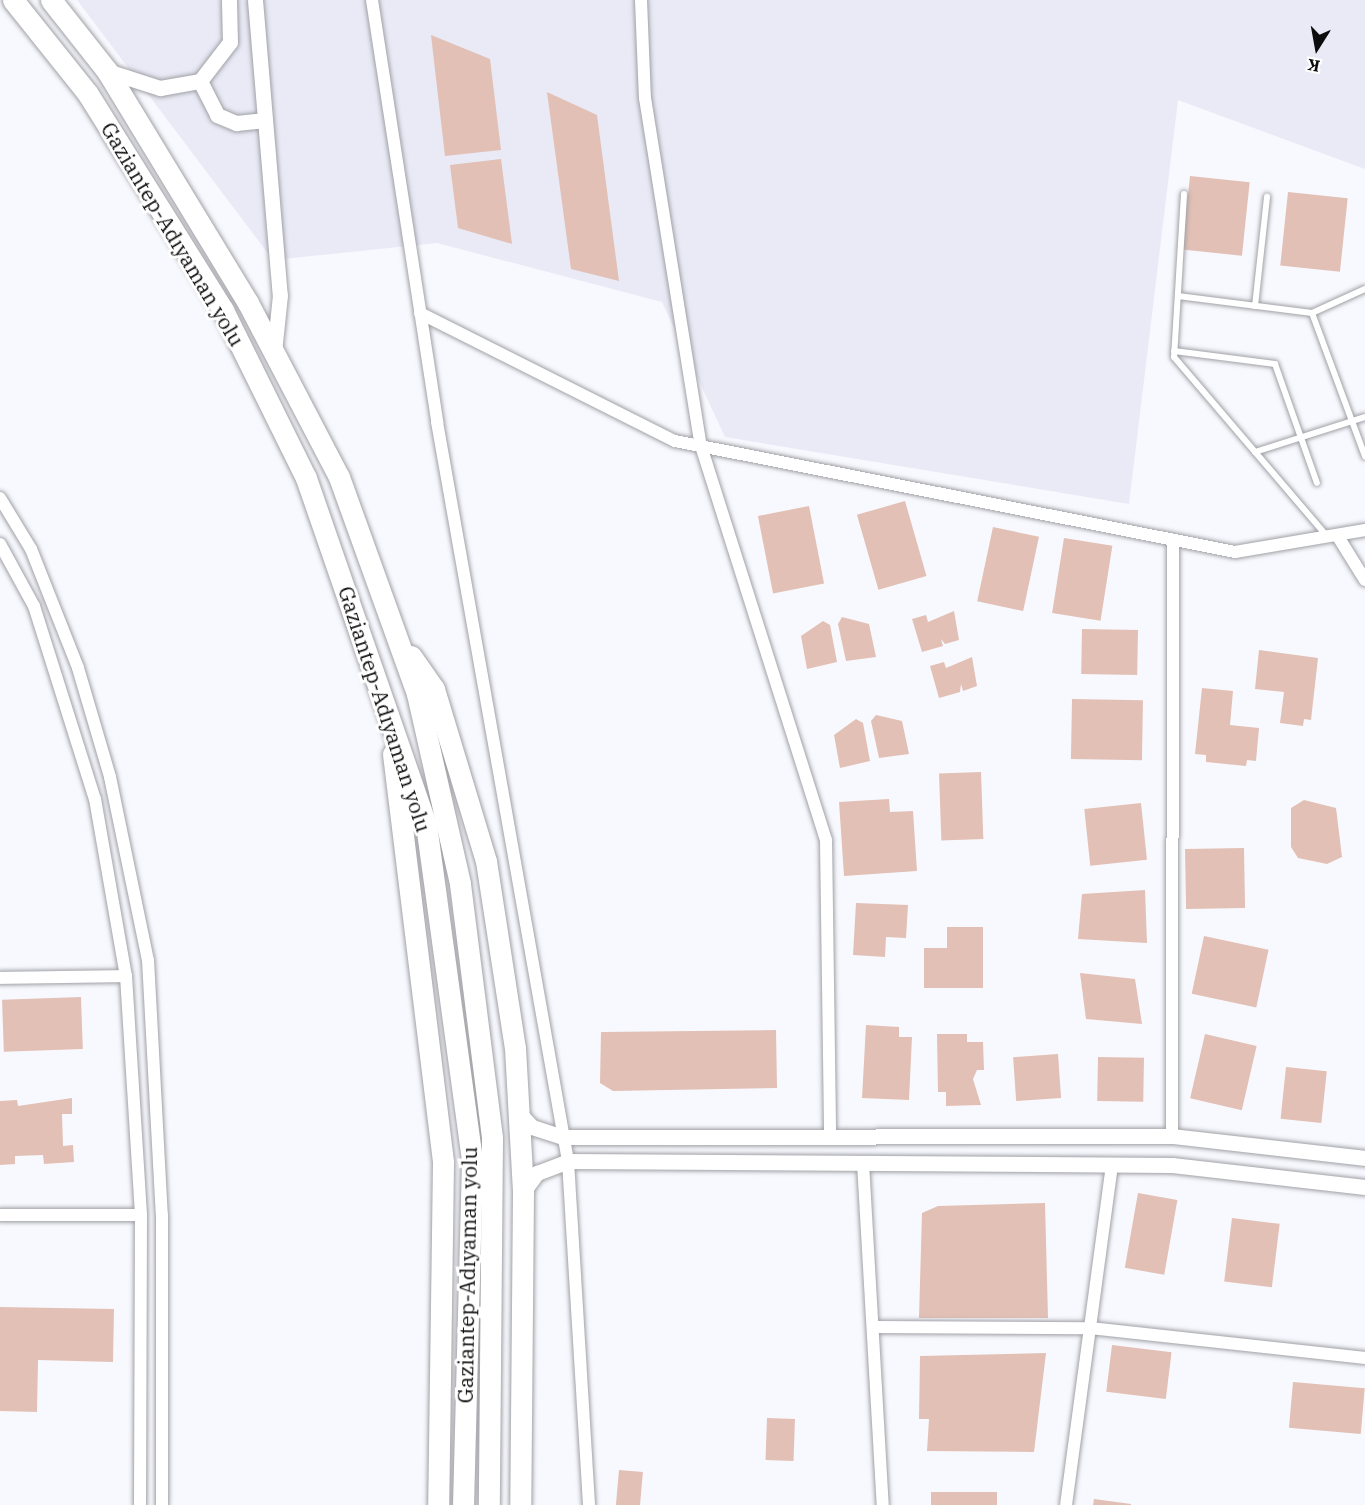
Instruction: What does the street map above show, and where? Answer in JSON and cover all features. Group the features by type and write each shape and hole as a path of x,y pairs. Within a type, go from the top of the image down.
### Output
{"highway":[{"name":"Gaziantep-Adıyaman yolu","path":"13,0 88,94 223,310 306,478 426,824 472,1162 463,1505"},
{"name":"Gaziantep-Adıyaman yolu","path":"51,0 107,70 274,352 339,477 417,694 460,884 492,1138 489,1505"},
{"path":"396,635 434,688 486,861 515,1048 523,1191 520,1505"},
{"path":"390,721 443,1162 438,1505"}],"street":[{"path":"107,70 160,88 200,81 230,42 229,0"},
{"path":"255,0 263,120 280,295 274,352"},
{"path":"372,0 420,313 568,1161 589,1505"},
{"path":"642,0 645,98 701,446 826,840 830,1133"},
{"path":"200,81 217,115 236,123 263,120"},
{"path":"420,313 675,441 1173,543 1235,552 1365,530"},
{"path":"0,498 31,549 78,668 110,777 148,960 162,1215 162,1505"},
{"path":"1332,536 1365,580"},
{"path":"1172,1136 1173,543"},
{"path":"0,544 34,606 96,799 126,976 141,1215 140,1505"},
{"path":"0,978 126,976"},
{"path":"519,1113 532,1127 562,1137 830,1133 1172,1136 1365,1158"},
{"path":"523,1191 537,1173 568,1161 1172,1165 1365,1187"},
{"path":"863,1163 883,1505"},
{"path":"1066,1505 1112,1164"},
{"path":"0,1215 141,1215"},
{"path":"873,1327 1090,1328 1365,1358"}],"lane":[{"path":"1184,194 1174,351 1255,452 1332,536"},
{"path":"1256,306 1267,196"},
{"path":"1178,296 1312,314 1365,289"},
{"path":"1312,314 1365,456"},
{"path":"1174,351 1275,364 1317,483"},
{"path":"1255,452 1365,417"}],"shaded area":[{"path":"77,0 1365,0 1365,169 1178,100 1129,504 725,437 662,302 437,243 273,260"}],"building":[{"path":"431,35 490,59 501,150 445,156"},
{"path":"547,92 597,115 619,281 571,269"},
{"path":"501,159 512,244 458,228 450,165"},
{"path":"1190,176 1250,182 1242,256 1182,250"},
{"path":"1288,192 1348,198 1340,272 1280,266"},
{"path":"905,501 926,576 878,590 857,515"},
{"path":"809,506 824,584 773,593 758,516"},
{"path":"993,527 1039,537 1023,611 977,601"},
{"path":"1064,538 1112,546 1101,621 1052,613"},
{"path":"954,611 959,640 945,644 941,639 943,646 922,652 912,619 926,615 928,622"},
{"path":"842,617 869,624 876,657 846,661 838,624"},
{"path":"823,621 830,625 837,662 807,669 801,636"},
{"path":"1082,629 1138,630 1137,675 1081,674"},
{"path":"1259,650 1318,658 1311,720 1304,719 1303,726 1280,723 1284,692 1255,689"},
{"path":"972,657 977,686 963,691 961,684 960,692 939,698 930,666 944,662 946,668"},
{"path":"1202,688 1233,691 1230,725 1259,728 1256,761 1247,760 1246,766 1206,762 1206,755 1195,754"},
{"path":"1072,699 1143,700 1142,760 1071,759"},
{"path":"876,715 902,721 909,754 879,758 871,721"},
{"path":"856,719 863,723 870,761 840,768 834,735"},
{"path":"981,772 983,839 941,840 939,773"},
{"path":"889,799 890,812 913,811 917,871 844,876 839,802"},
{"path":"1304,800 1336,808 1342,857 1327,864 1298,858 1291,847 1291,808"},
{"path":"1141,803 1147,860 1090,866 1084,809"},
{"path":"1244,848 1245,908 1186,909 1185,849"},
{"path":"1145,890 1147,943 1078,939 1082,894"},
{"path":"856,903 908,905 906,938 886,937 885,957 853,955"},
{"path":"947,927 983,927 983,988 924,988 924,948 947,948"},
{"path":"1204,936 1269,950 1256,1007 1192,994"},
{"path":"1080,973 1135,979 1142,1024 1086,1019"},
{"path":"81,997 83,1049 4,1052 2,1000"},
{"path":"866,1025 899,1027 899,1037 912,1037 909,1100 862,1098"},
{"path":"776,1030 777,1088 613,1091 600,1083 601,1032"},
{"path":"937,1034 967,1034 967,1042 983,1042 984,1070 977,1070 973,1079 981,1105 946,1106 946,1092 938,1092"},
{"path":"1205,1034 1257,1046 1242,1110 1190,1098"},
{"path":"1058,1054 1061,1098 1016,1101 1013,1057"},
{"path":"1098,1057 1144,1058 1143,1102 1097,1101"},
{"path":"1286,1067 1327,1071 1321,1123 1281,1119"},
{"path":"72,1098 72,1114 62,1114 63,1146 73,1145 74,1162 44,1164 43,1155 15,1156 15,1164 0,1165 0,1101 17,1100 18,1106"},
{"path":"1138,1193 1177,1200 1164,1275 1125,1268"},
{"path":"1045,1203 1048,1318 919,1318 922,1213 938,1206"},
{"path":"1232,1218 1280,1224 1272,1287 1224,1282"},
{"path":"0,1307 114,1309 113,1362 38,1360 37,1412 0,1411"},
{"path":"1112,1345 1172,1352 1166,1399 1106,1392"},
{"path":"1046,1353 1034,1452 927,1451 929,1419 919,1419 920,1356"},
{"path":"1293,1382 1365,1388 1361,1434 1289,1428"},
{"path":"767,1418 795,1419 794,1461 766,1460"},
{"path":"619,1470 643,1472 640,1505 616,1505"},
{"path":"931,1492 997,1492 997,1505 931,1505"},
{"path":"1094,1499 1131,1504 1131,1505 1093,1505"}]}
